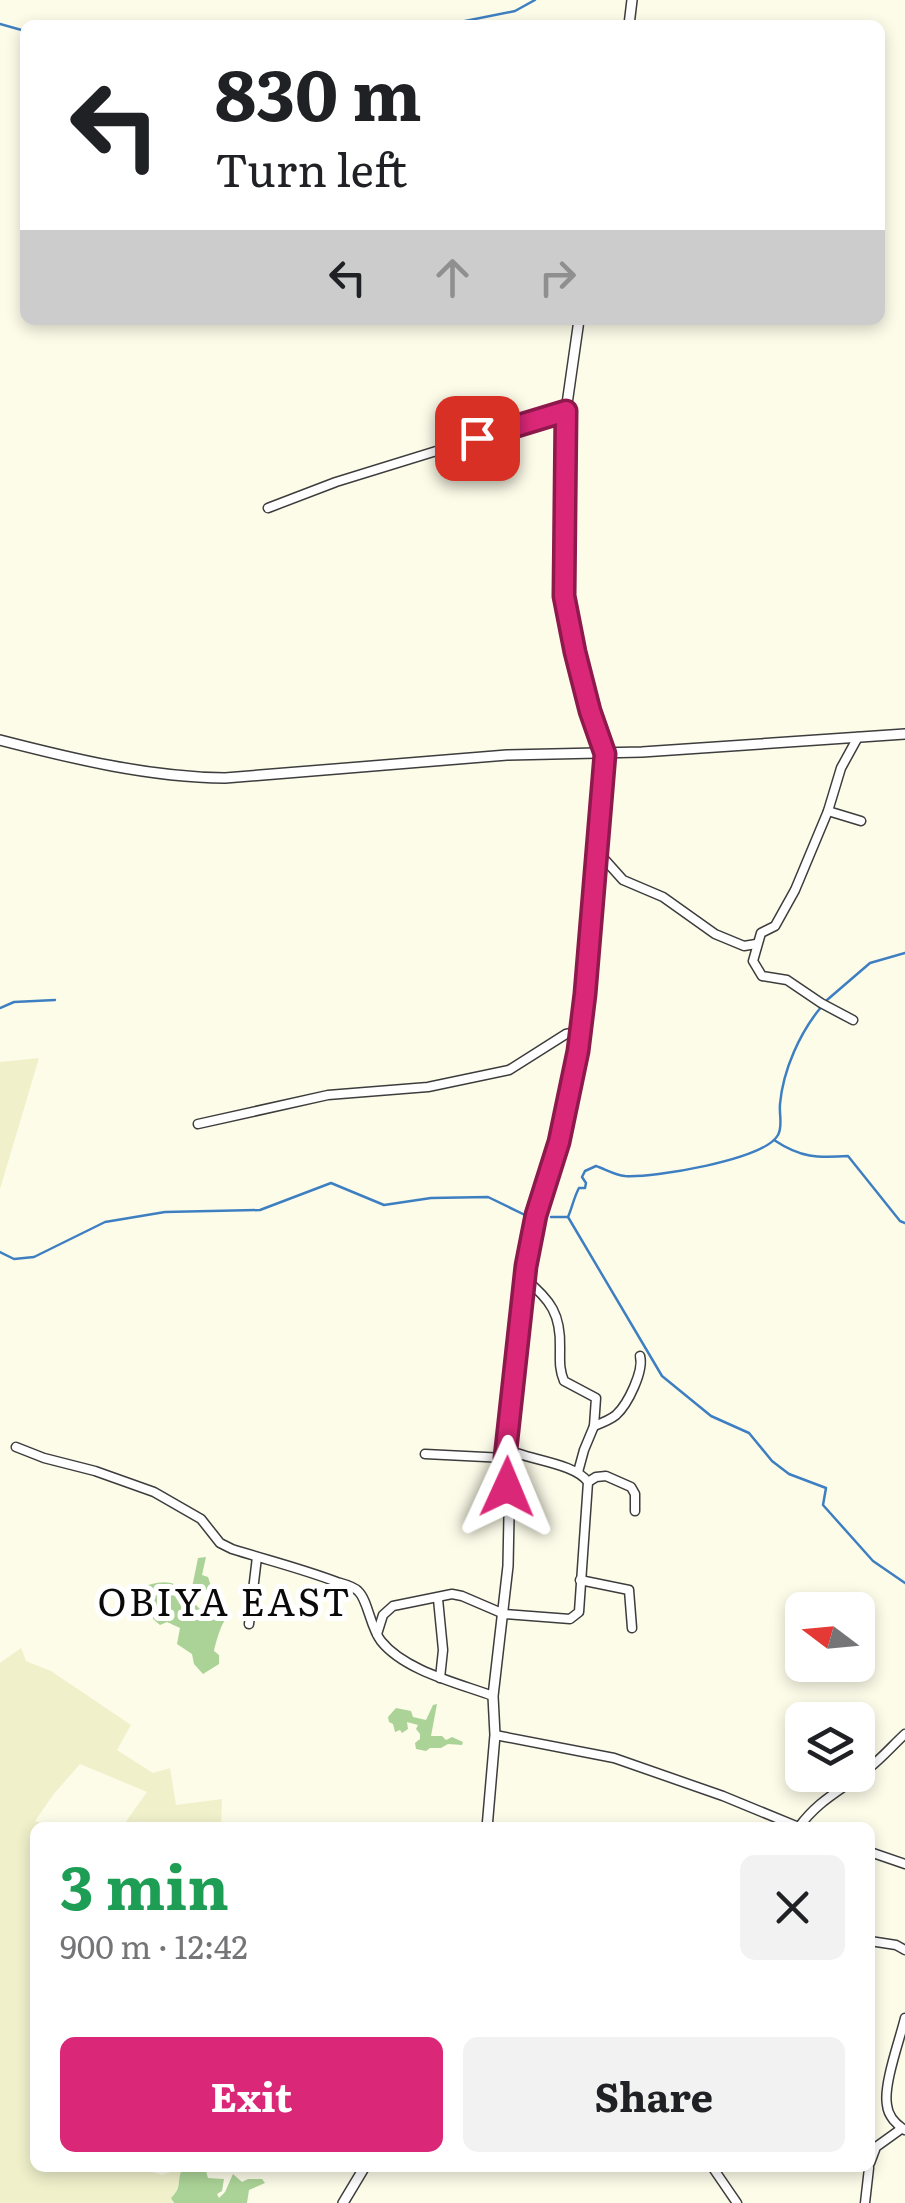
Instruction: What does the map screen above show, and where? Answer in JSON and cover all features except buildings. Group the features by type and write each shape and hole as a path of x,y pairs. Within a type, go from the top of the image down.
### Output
{"street":[{"path":"488,1822 495,1735 493,1696 504,1614 509,1528 506,1453 525,1279 536,1215 554,1161 574,1076 605,754 590,711 564,596 566,411 578,325"},
{"path":"268,508 336,482 566,411"},
{"path":"0,740 81,760 182,778 245,778 506,755 605,754 905,734"},
{"path":"753,961 762,932 775,926 795,890 828,811 841,768 858,736"},
{"path":"828,811 861,821"},
{"path":"597,851 623,880 663,897 715,934 744,946 756,944"},
{"path":"744,946 762,976 787,980 853,1020"},
{"path":"198,1124 328,1096 428,1087 509,1070 566,1034 580,1031"},
{"path":"525,1279 547,1298 559,1319 559,1368 564,1380 596,1398 594,1426 578,1472"},
{"path":"594,1426 617,1414 640,1372 640,1356"},
{"path":"16,1448 154,1492 201,1519 220,1543 232,1549 357,1590 370,1622 386,1646 414,1666 493,1696"},
{"path":"377,1634 383,1615 393,1606 452,1594 504,1614 570,1619 578,1612 588,1482 578,1472 506,1453 425,1454"},
{"path":"588,1482 606,1476 631,1487 635,1510"},
{"path":"249,1624 257,1557"},
{"path":"580,1580 629,1590 632,1628"},
{"path":"438,1599 440,1678"},
{"path":"800,1822 835,1790 874,1765 905,1734"},
{"path":"495,1735 614,1758 786,1822"},
{"path":"875,1854 905,1864"},
{"path":"875,1941 905,1950"},
{"path":"875,2150 903,2130 886,2104 905,2018"},
{"path":"342,2203 361,2172"},
{"path":"716,2172 737,2203"},
{"path":"865,2203 868,2172"}],"green space":[{"path":"39,1058 0,1189 0,1062"},
{"path":"206,1557 202,1575 208,1577 212,1589 200,1593 194,1603 203,1612 215,1610 226,1619 214,1651 219,1655 219,1664 203,1674 194,1664 192,1654 177,1644 180,1628 167,1622 160,1625 153,1619 155,1602 147,1599 139,1604 135,1595 138,1589 163,1582 191,1592 198,1558"},
{"path":"21,1648 26,1661 51,1671 131,1725 117,1750 153,1773 170,1768 176,1805 222,1799 221,1822 126,1822 147,1792 80,1764 53,1795 35,1821 38,1822 30,1822 30,2172 183,2172 172,2203 0,2203 0,1663"},
{"path":"437,1704 431,1736 446,1740 452,1737 462,1745 416,1749 415,1743 420,1739 418,1725 407,1722 408,1729 402,1733 395,1732 389,1722 388,1717 396,1708 426,1720"},
{"path":"182,2172 206,2172 208,2178 224,2179 219,2198 233,2174 242,2182 262,2179 265,2183 249,2190 247,2203 174,2203 171,2198"}],"waterway":[{"path":"470,20 515,11 535,0"},
{"path":"0,24 20,30"},
{"path":"827,1000 870,963 905,953"},
{"path":"0,1008 14,1002 55,1000"},
{"path":"551,1217 568,1217 579,1188 585,1188 585,1171 596,1166 625,1176 659,1174 707,1166 769,1144 779,1132 780,1104 789,1065 822,1006"},
{"path":"774,1140 809,1156 848,1156 905,1223"},
{"path":"0,1252 14,1259 34,1257 105,1222 165,1212 260,1210 331,1183 384,1205 431,1198 488,1197 527,1216"},
{"path":"568,1217 662,1376 711,1416 749,1433 772,1461 789,1474 826,1488 823,1505 873,1561 905,1583"}],"district":[{"name":"OBIYA EAST","path":"225,1603"}],"route":[{"path":"477,438 566,411 564,596 590,711 605,754 578,1051 526,1266 505,1458 507,1487"}]}
